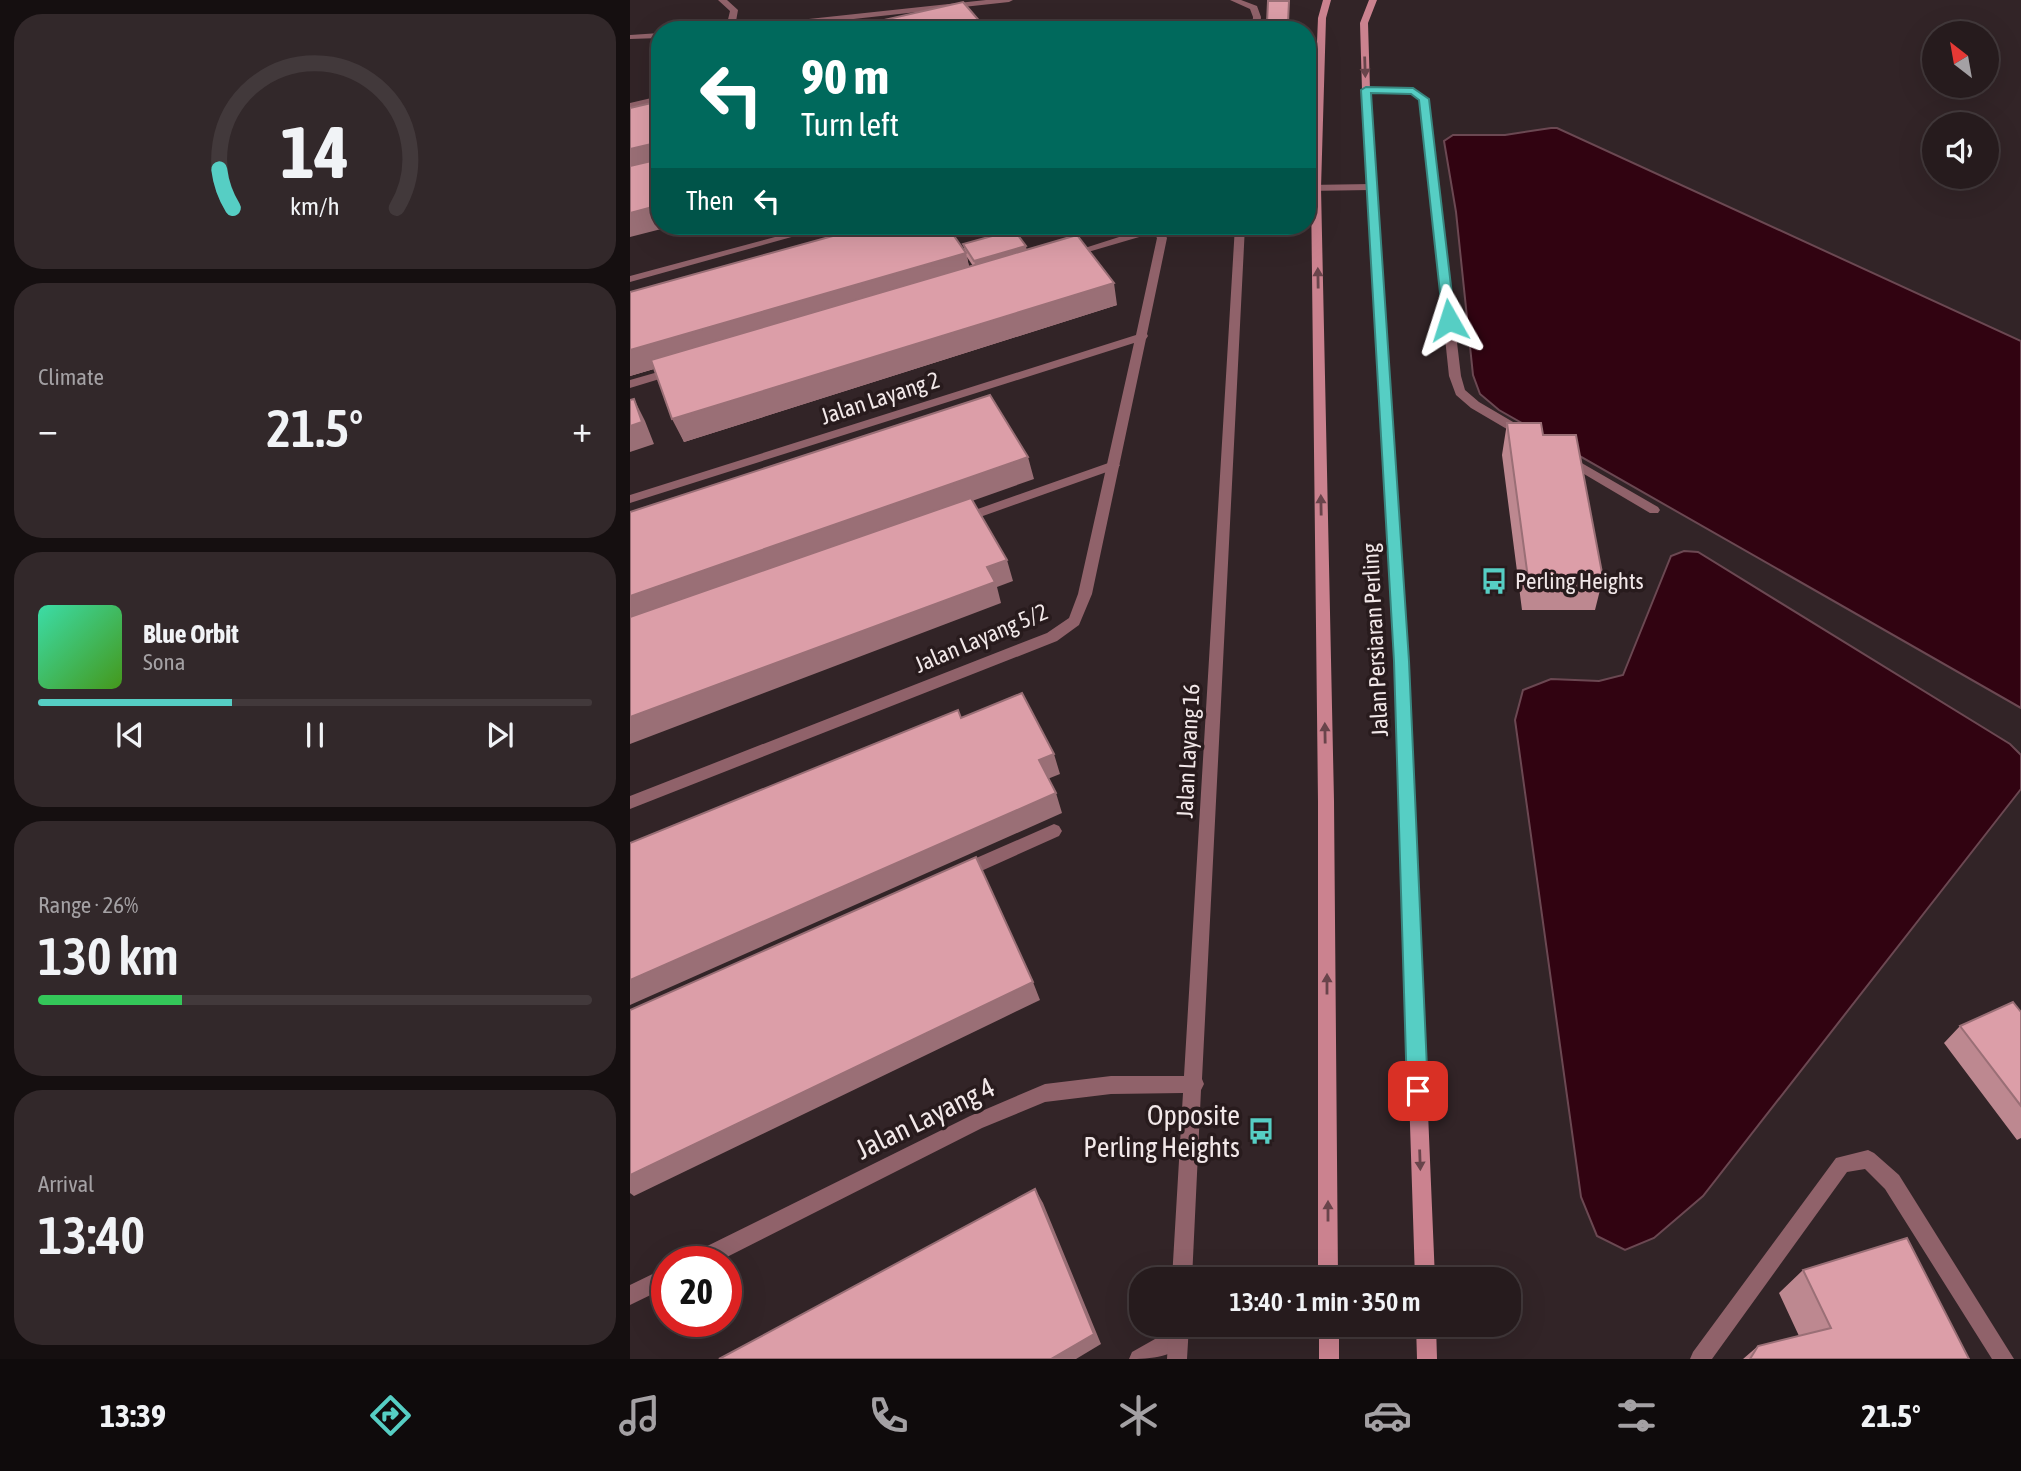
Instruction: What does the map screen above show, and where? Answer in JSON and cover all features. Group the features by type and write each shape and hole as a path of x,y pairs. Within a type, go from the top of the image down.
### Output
{"main road":[{"name":"Jalan Persiaran Perling","path":"1316,120 1322,18 1327,0"},
{"name":"Jalan Persiaran Perling","path":"1373,0 1364,23 1366,90 1402,661 1424,1267"},
{"name":"Jalan Persiaran Perling","path":"1313,235 1326,815 1328,1267"},
{"path":"1329,1337 1329,1359"},
{"path":"1426,1337 1427,1359"}],"street":[{"path":"722,0 734,10 731,21"},
{"path":"816,21 1009,0"},
{"path":"1234,0 1254,8 1257,21"},
{"path":"630,37 651,36"},
{"path":"1366,90 1413,91 1424,99 1455,376 1460,392 1475,405 1534,440"},
{"path":"630,106 651,101"},
{"path":"1316,188 1371,187"},
{"path":"630,279 793,235"},
{"name":"Jalan Layang 5/2","path":"1052,259 1135,235"},
{"name":"Jalan Layang 5/2","path":"630,803 1052,636 1074,621 1085,594 1143,336 1162,239 1160,235"},
{"name":"Jalan Layang 16","path":"1183,1267 1195,1084 1240,235"},
{"name":"Jalan Layang 2","path":"630,499 1143,336"},
{"path":"630,384 683,369"},
{"path":"1558,454 1654,510"},
{"path":"944,525 1114,465"},
{"path":"954,876 1054,831"},
{"name":"Jalan Layang 4","path":"728,1246 976,1122 1045,1093 1111,1085 1195,1084"},
{"path":"1700,1359 1843,1164 1868,1159 1892,1182 2004,1359"},
{"path":"630,1295 651,1285"},
{"path":"1139,1359 1169,1337"},
{"path":"1177,1359 1179,1337"}],"shaded area":[{"path":"1557,128 2021,341 2021,708 1499,410 1480,394 1473,375 1456,212 1444,141 1453,135 1505,135"},
{"path":"1684,551 1698,552 2010,744 2021,755 2021,789 1703,1196 1654,1238 1625,1250 1597,1236 1581,1197 1515,720 1523,690 1551,679 1599,681 1623,675 1671,556"}],"building":[{"path":"1268,1 1289,1 1288,21 1267,21"},
{"path":"963,2 979,21 879,21"},
{"path":"651,103 651,144 630,149 630,108"},
{"path":"651,161 651,207 630,213 630,166"},
{"path":"836,235 953,235 966,253 630,350 630,292"},
{"path":"996,235 1018,235 1026,246 974,261 963,244"},
{"path":"1077,235 1114,283 672,419 651,360"},
{"path":"990,395 1028,457 630,596 630,512"},
{"path":"634,399 642,422 630,426 630,400"},
{"path":"1507,423 1541,423 1543,435 1576,435 1603,578 1528,578"},
{"path":"971,498 1007,560 987,567 995,582 630,717 630,617"},
{"path":"1022,693 1054,754 1039,760 1056,793 630,980 630,843 958,710 961,718"},
{"path":"976,857 1033,982 630,1175 630,1010"},
{"path":"2013,1002 2021,1012 2021,1106 1960,1026"},
{"path":"1035,1189 1094,1334 1051,1359 719,1359"},
{"path":"1907,1238 1969,1359 1750,1359 1758,1346 1831,1328 1803,1270"}],"place":[{"name":"Perling Heights","path":"1494,581"},
{"name":"Opposite Perling Heights","path":"1261,1131"}],"route":[{"path":"1418,1091 1402,661 1366,90 1413,91 1424,99 1449,320"}]}
